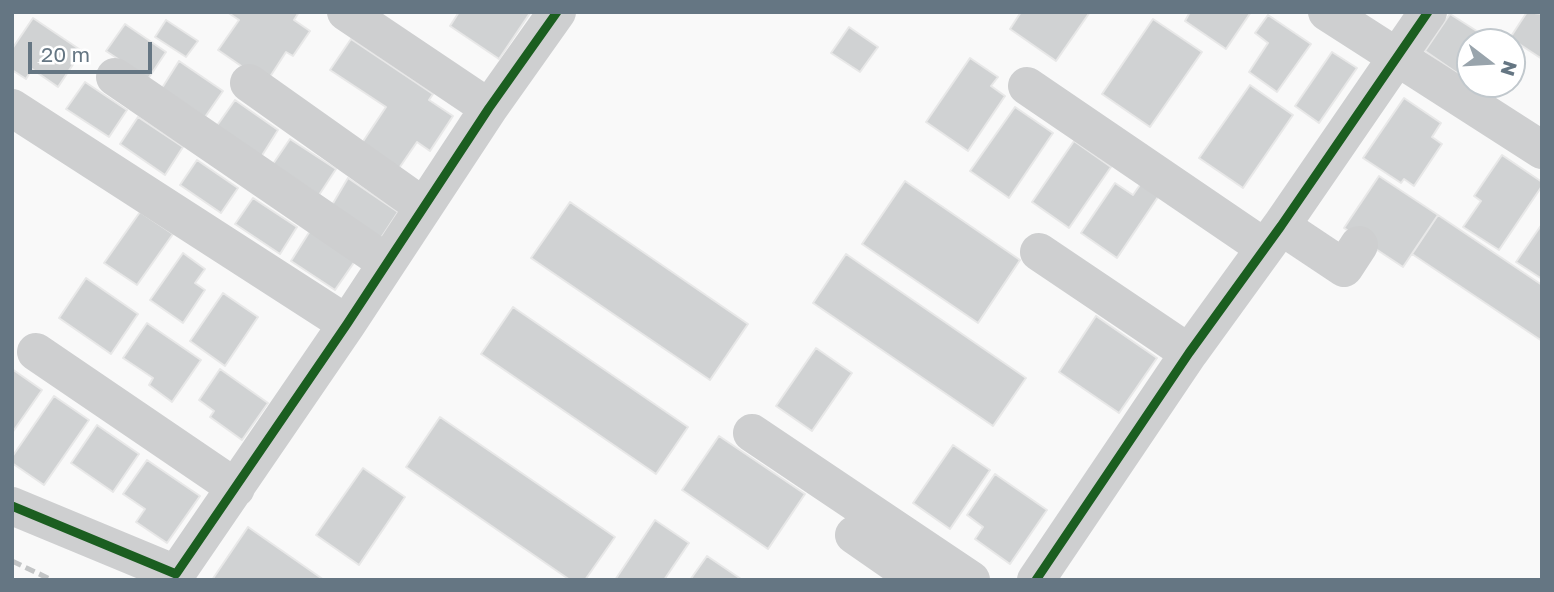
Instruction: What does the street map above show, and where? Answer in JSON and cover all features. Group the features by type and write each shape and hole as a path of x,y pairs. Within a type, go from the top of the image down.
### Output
{"street":[{"path":"346,12 489,108"},
{"path":"12,506 176,574 347,324 489,108 557,12"},
{"path":"1327,12 1542,150"},
{"path":"1036,580 1189,353 1273,237 1428,12"},
{"path":"115,77 387,263"},
{"path":"249,83 424,207"},
{"path":"1027,86 1273,237 1344,268 1359,245"},
{"path":"12,108 347,324"},
{"path":"1039,252 1189,353"},
{"path":"37,352 236,488"},
{"path":"752,433 971,580"},
{"path":"854,535 919,580"}],"building":[{"path":"227,12 299,12 294,20 310,31 293,56 286,52 266,83 218,50 239,20"},
{"path":"459,12 530,13 499,59 450,26"},
{"path":"1021,12 1090,12 1056,61 1010,29"},
{"path":"1190,12 1251,12 1226,49 1185,21"},
{"path":"1527,12 1542,14 1542,59 1526,48 1526,28 1517,28"},
{"path":"1450,14 1472,28 1456,28 1456,72 1425,51"},
{"path":"1268,15 1311,44 1277,92 1249,72 1268,43 1255,33"},
{"path":"33,18 82,51 58,87 32,69 26,79 12,70 12,49"},
{"path":"1153,19 1202,52 1150,127 1102,94"},
{"path":"166,20 198,41 186,57 155,37"},
{"path":"125,24 166,52 148,79 106,51"},
{"path":"849,27 878,47 860,72 831,53"},
{"path":"351,39 433,94 429,100 453,116 430,151 417,142 395,174 358,149 386,107 330,70"},
{"path":"1332,52 1357,68 1319,123 1295,106"},
{"path":"970,58 998,77 991,86 1005,96 968,151 926,122"},
{"path":"179,61 223,91 205,117 162,88"},
{"path":"85,82 127,110 109,137 66,109"},
{"path":"1250,85 1293,115 1243,188 1199,158"},
{"path":"1404,98 1441,123 1432,137 1442,144 1414,186 1404,179 1401,183 1363,158"},
{"path":"235,100 278,130 261,157 216,127"},
{"path":"1015,107 1053,133 1009,198 970,171"},
{"path":"138,117 183,147 165,175 120,144"},
{"path":"290,139 336,169 319,195 273,164"},
{"path":"1074,141 1111,167 1069,228 1032,202"},
{"path":"1502,155 1542,182 1542,186 1499,250 1463,227 1481,201 1474,196"},
{"path":"197,160 238,188 221,213 180,185"},
{"path":"1379,176 1438,215 1403,267 1344,228"},
{"path":"348,178 398,212 381,238 332,205"},
{"path":"905,181 1020,260 978,323 862,244"},
{"path":"1142,182 1160,194 1117,258 1081,233 1115,183 1133,195"},
{"path":"253,198 297,227 280,254 235,224"},
{"path":"570,202 748,324 710,380 531,258"},
{"path":"140,212 173,234 137,285 104,263"},
{"path":"1438,215 1542,285 1542,341 1412,254"},
{"path":"1542,224 1542,279 1516,262"},
{"path":"310,231 355,261 335,290 291,261"},
{"path":"183,253 205,269 195,283 205,290 183,323 150,300"},
{"path":"846,254 1026,378 993,426 813,303"},
{"path":"86,278 138,314 111,354 59,318"},
{"path":"223,293 258,317 225,366 190,341"},
{"path":"513,307 688,427 656,474 481,354"},
{"path":"1096,316 1157,358 1119,413 1059,372"},
{"path":"147,323 201,360 172,402 149,385 153,378 123,358"},
{"path":"816,348 852,373 812,431 776,406"},
{"path":"12,369 42,390 12,433"},
{"path":"220,369 268,403 242,440 210,417 214,411 199,400"},
{"path":"54,396 89,420 44,485 12,463 12,457"},
{"path":"440,417 615,537 585,580 570,580 406,467"},
{"path":"97,425 139,454 113,492 71,463"},
{"path":"719,436 805,494 768,549 682,490"},
{"path":"953,445 990,470 950,529 913,503"},
{"path":"147,460 200,496 167,543 136,522 145,509 123,494"},
{"path":"363,468 405,497 359,565 316,535"},
{"path":"995,474 1047,510 1010,564 975,539 983,527 967,515"},
{"path":"655,520 689,543 664,580 615,580"},
{"path":"248,527 324,580 212,580"},
{"path":"707,556 741,579 690,580"}],"railway":[{"path":"12,561 52,580"}],"cycle path":[{"path":"12,506 176,574 347,324 489,108 557,12"},
{"path":"1036,580 1189,353 1281,226 1428,12"}]}
